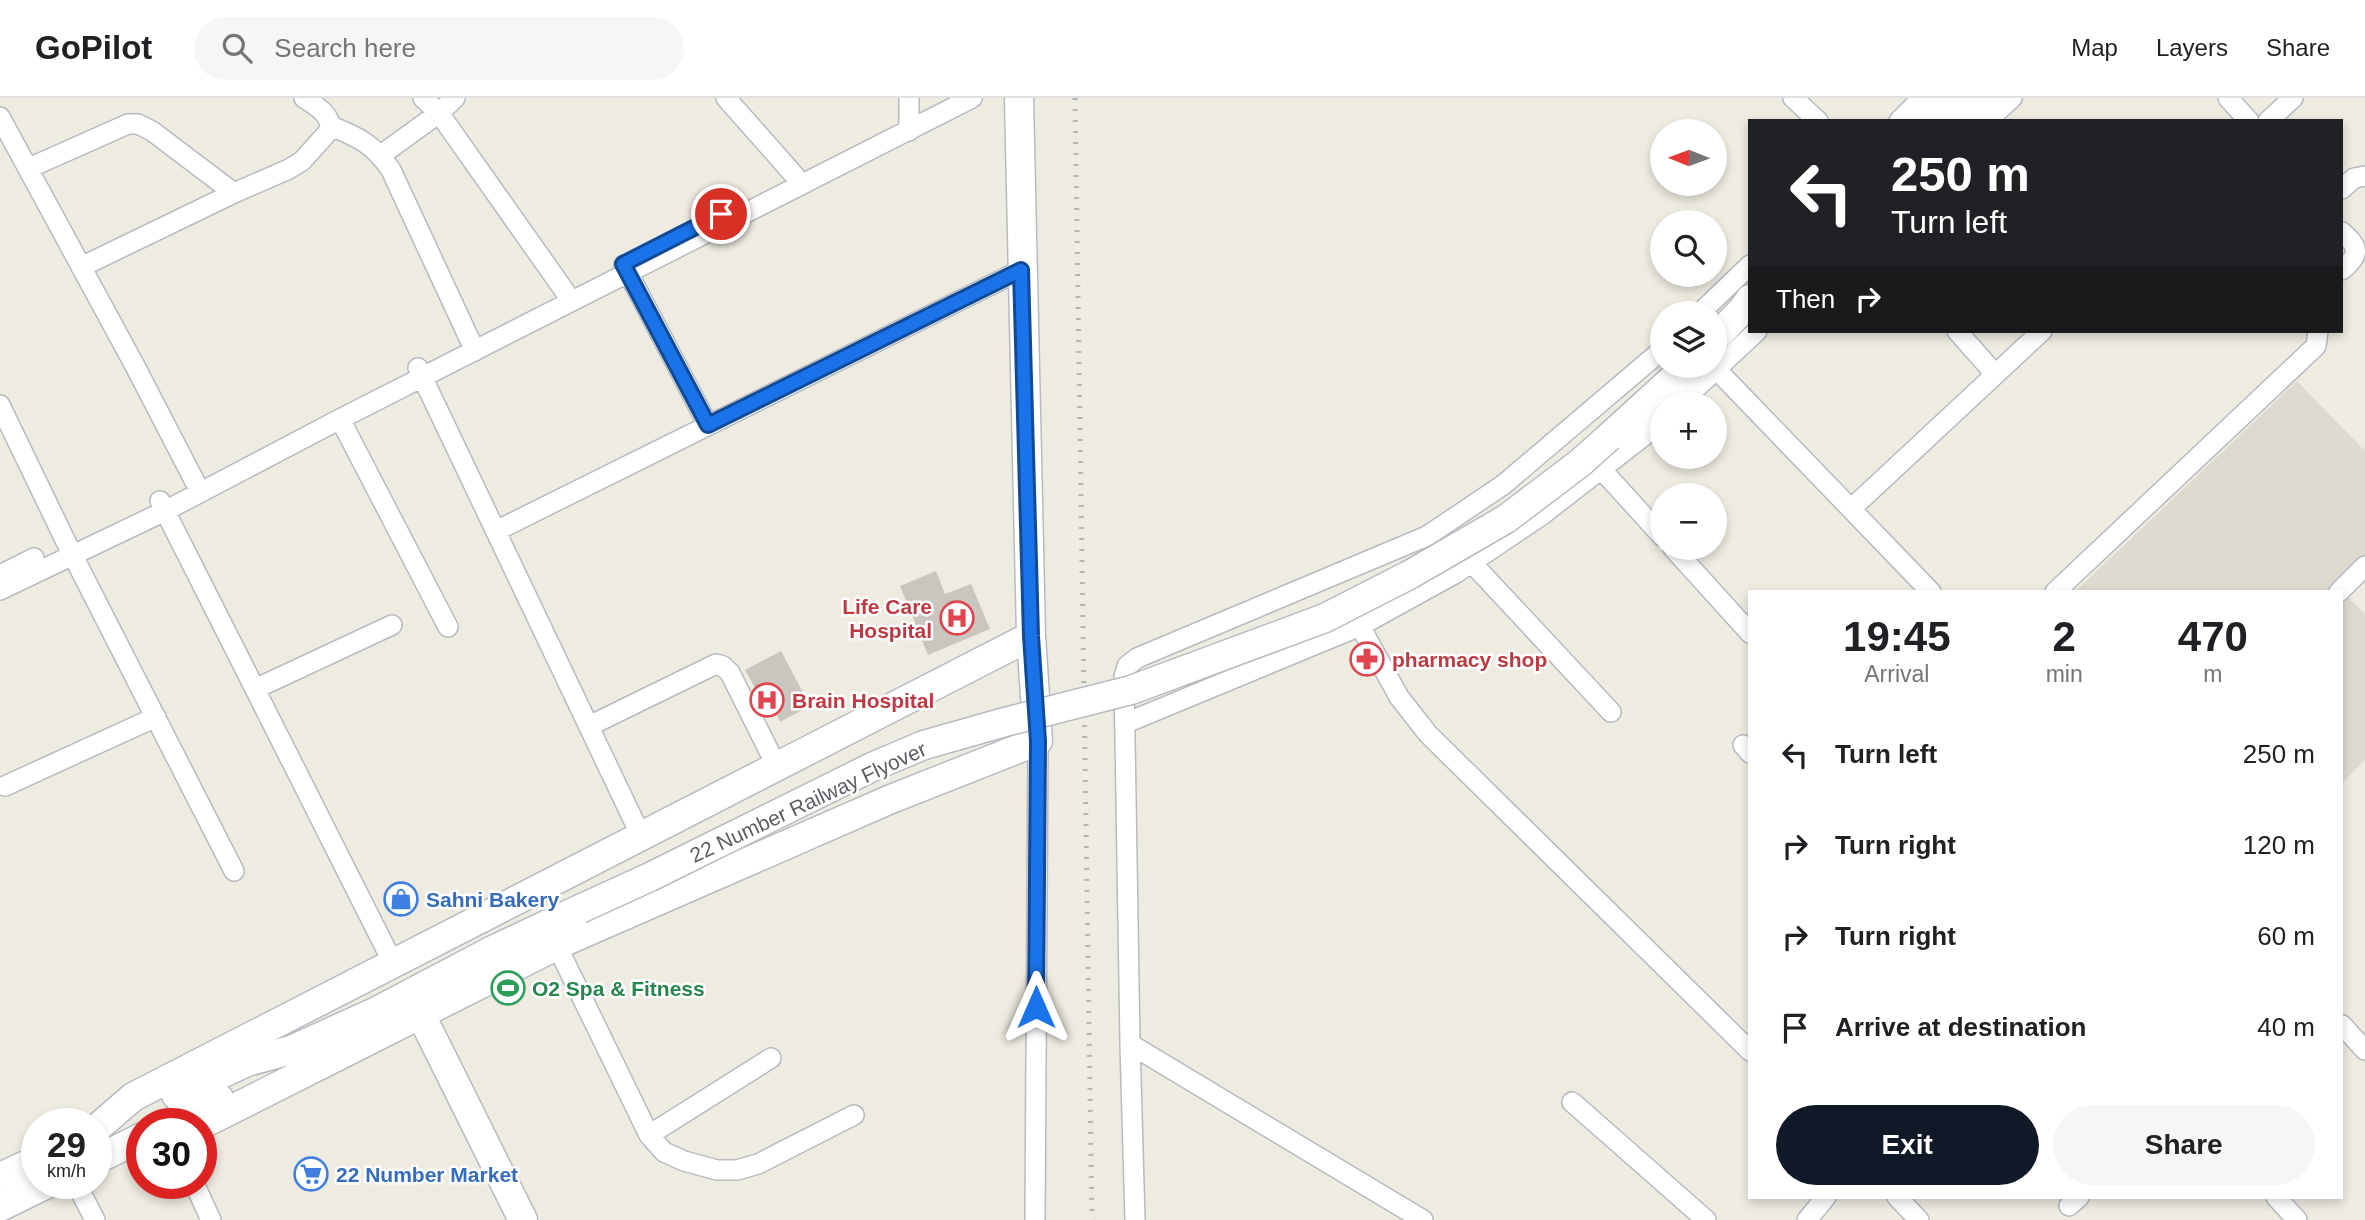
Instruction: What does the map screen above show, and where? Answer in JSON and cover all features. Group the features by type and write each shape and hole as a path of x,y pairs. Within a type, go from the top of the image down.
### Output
{"street":[{"path":"424,98 439,113 566,293"},
{"path":"381,155 439,113 455,98"},
{"path":"726,98 795,176"},
{"path":"909,98 909,125"},
{"path":"162,505 195,482 626,269 909,125 951,98"},
{"path":"473,346 566,293 626,269 795,176 972,98"},
{"path":"1019,98 1031,636 1038,741 1035,1220"},
{"path":"1793,98 1816,119"},
{"path":"1901,119 1922,98"},
{"path":"1928,119 1950,98"},
{"path":"1960,119 1984,98"},
{"path":"1989,119 2012,98"},
{"path":"2228,98 2247,119"},
{"path":"2269,119 2293,98"},
{"path":"81,267 302,161 321,108 362,138 381,155 391,170 473,346"},
{"path":"0,117 195,482"},
{"path":"29,168 119,127 138,124 152,131 234,193"},
{"path":"2343,188 2354,178 2365,176"},
{"path":"2343,233 2354,243 2356,250 2354,259 2343,269"},
{"path":"1712,301 1748,267"},
{"path":"626,269 708,425"},
{"path":"496,531 1021,270"},
{"path":"1727,329 1748,313"},
{"path":"1727,350 1748,314"},
{"path":"1958,333 1996,374"},
{"path":"1852,508 2040,333"},
{"path":"2057,590 2316,346 2318,333"},
{"path":"1135,1220 1124,677 1128,666 1136,657 1427,536 1503,485 1650,360"},
{"path":"0,575 69,548 341,419 421,372"},
{"path":"421,372 641,836"},
{"name":"22 Number Railway Flyover","path":"112,1124 247,1062 290,1050 377,1011 493,950 650,877 872,767 925,745 1131,690 1325,618 1410,574 1506,519 1580,463 1674,378"},
{"path":"1692,392 1706,378"},
{"path":"1725,378 1929,590"},
{"path":"0,405 69,548 234,871"},
{"path":"341,419 448,627"},
{"path":"1126,723 1360,626 1471,562 1542,515 1650,429"},
{"path":"1601,469 1650,524"},
{"path":"162,505 393,963"},
{"path":"0,590 69,548"},
{"path":"1684,560 1748,631"},
{"path":"1471,562 1611,712"},
{"path":"2341,590 2363,571"},
{"path":"255,689 392,625"},
{"path":"1360,626 1399,697 1427,734 1748,1049"},
{"path":"112,1116 133,1097 1031,636"},
{"path":"589,726 716,664 723,666 730,673 777,767"},
{"path":"5,786 156,717"},
{"path":"217,1117 557,946 891,799 1038,741"},
{"path":"557,946 649,1135 664,1152 717,1170 737,1170 758,1164 854,1115"},
{"path":"421,1015 523,1220"},
{"path":"2343,1026 2365,1050"},
{"path":"1130,1044 1423,1220"},
{"name":"22 Number Railway Flyover","path":"199,1108 253,1080 290,1050"},
{"path":"649,1135 772,1058"},
{"path":"1572,1102 1706,1220"},
{"path":"0,1177 21,1167"},
{"path":"0,1207 21,1197"},
{"path":"84,1199 95,1220"},
{"path":"201,1199 211,1220"},
{"path":"1807,1220 1824,1199"},
{"path":"1898,1199 1912,1217"},
{"path":"2278,1199 2297,1220"}],"shaded area":[{"path":"2297,381 2365,451 2365,557 2330,590 2077,590"},
{"path":"2349,598 2365,614 2365,760 2343,782 2343,604"}],"building":[{"path":"936,571 945,594 971,584 990,629 928,655 900,586"},
{"path":"781,651 810,706 780,722 761,685 755,688 745,670"}],"railway":[{"path":"1075,98 1092,1220"}],"place":[{"name":"Life Care Hospital","path":"957,618"},
{"name":"pharmacy shop","path":"1367,659"},
{"name":"Brain Hospital","path":"767,700"},
{"name":"Sahni Bakery","path":"401,899"},
{"name":"O2 Spa & Fitness","path":"508,988"},
{"name":"22 Number Market","path":"311,1174"}],"route":[{"path":"721,214 623,264 708,425 1021,270 1031,636 1038,741 1036,1007"}]}
